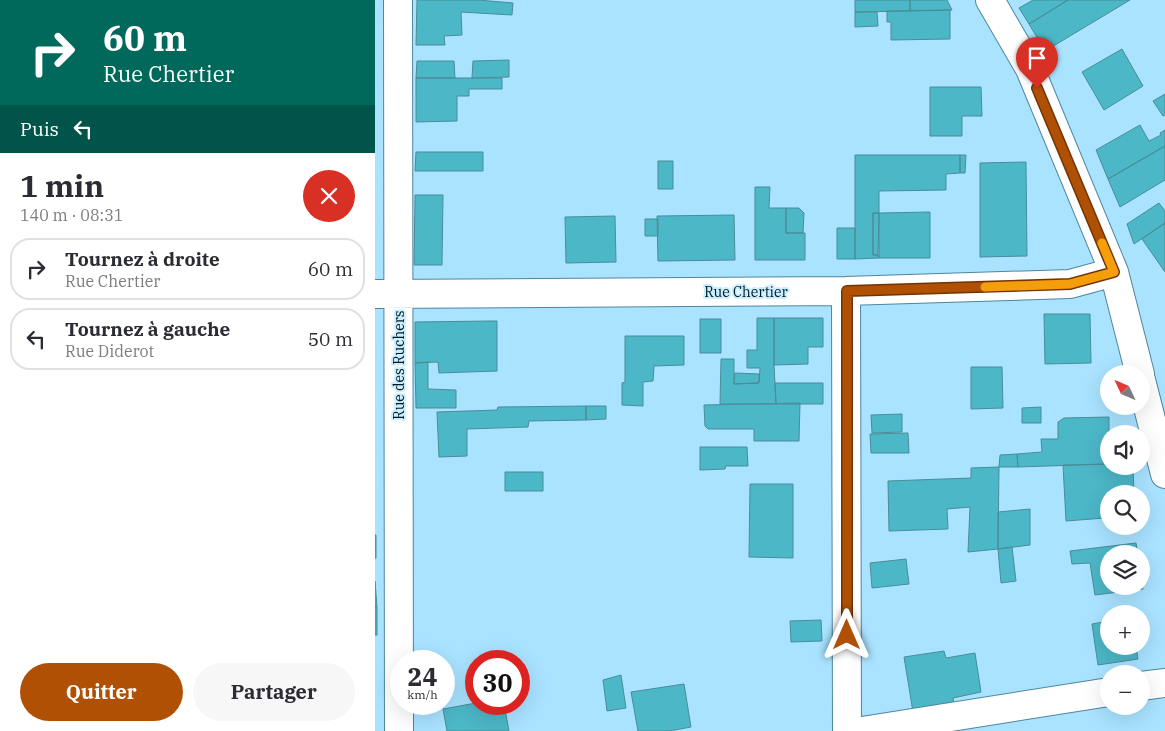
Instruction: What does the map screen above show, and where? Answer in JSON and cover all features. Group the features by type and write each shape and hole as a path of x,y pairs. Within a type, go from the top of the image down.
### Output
{"street":[{"name":"Rue des Ruchers","path":"398,0 387,294 399,731"},
{"path":"990,0 1030,70 1114,272 1138,365"},
{"name":"Rue Chertier","path":"387,294 847,291 1070,284 1114,272"},
{"path":"847,291 847,731"},
{"path":"1150,415 1165,474"},
{"path":"1150,685 1165,683"},
{"path":"862,731 1100,693"}],"building":[{"path":"417,0 478,0 513,3 512,15 461,12 462,35 444,36 445,45 416,45"},
{"path":"855,0 910,0 910,11 855,12"},
{"path":"910,0 947,0 952,10 910,11"},
{"path":"1033,0 1068,0 1029,24 1019,8"},
{"path":"1068,0 1130,0 1045,51 1029,24"},
{"path":"950,10 950,39 891,40 891,22 887,22 887,11"},
{"path":"855,12 877,12 878,26 855,27"},
{"path":"1122,49 1143,86 1104,110 1082,72"},
{"path":"509,60 509,77 472,78 473,61"},
{"path":"417,61 454,61 455,78 416,78"},
{"path":"416,78 502,78 502,89 469,89 469,96 457,96 457,121 416,122"},
{"path":"930,87 981,87 982,116 962,116 962,136 930,136"},
{"path":"1165,94 1165,115 1163,116 1153,101"},
{"path":"1140,125 1149,141 1161,135 1160,133 1165,130 1165,146 1108,179 1096,150"},
{"path":"1165,146 1165,180 1120,207 1108,179"},
{"path":"416,152 483,152 483,171 415,171"},
{"path":"855,155 960,155 960,173 946,174 946,190 879,191 879,213 873,213 873,255 878,255 879,258 855,259"},
{"path":"960,155 966,155 965,173 960,173"},
{"path":"658,161 673,161 673,189 658,189"},
{"path":"1026,162 1027,256 980,257 980,163"},
{"path":"755,187 770,187 769,208 786,208 786,233 805,233 805,260 755,260"},
{"path":"415,195 443,195 442,265 414,265"},
{"path":"1159,203 1165,211 1165,223 1134,244 1127,224"},
{"path":"786,208 799,208 804,213 803,233 786,233"},
{"path":"930,212 930,258 879,258 879,213"},
{"path":"873,213 879,213 878,255 873,255"},
{"path":"734,215 735,260 658,261 657,216"},
{"path":"615,216 616,262 566,263 565,217"},
{"path":"645,219 658,219 658,236 645,236"},
{"path":"1165,223 1165,272 1142,239"},
{"path":"837,228 855,228 855,259 837,259"},
{"path":"1044,314 1090,314 1091,363 1045,364"},
{"path":"757,318 774,318 776,404 720,404 721,359 734,359 734,384 759,383 760,368 747,368 747,350 757,350"},
{"path":"774,318 823,318 823,347 808,347 808,364 774,365"},
{"path":"700,319 721,319 721,353 700,353"},
{"path":"497,321 497,371 439,373 438,362 415,363 415,322"},
{"path":"625,336 684,336 684,365 654,366 653,381 643,382 643,406 622,405 622,383 625,382"},
{"path":"428,362 428,389 456,390 456,408 416,408 415,363"},
{"path":"971,367 1002,367 1003,408 971,409"},
{"path":"735,373 759,374 759,383 734,384"},
{"path":"775,383 823,383 823,404 776,404"},
{"path":"800,403 799,441 754,441 754,429 708,429 705,426 704,405"},
{"path":"586,406 586,420 529,421 528,427 467,429 467,456 439,457 437,412 497,410 498,407"},
{"path":"586,406 606,406 606,419 586,420"},
{"path":"1041,407 1041,423 1022,423 1022,408"},
{"path":"902,414 902,432 872,433 871,415"},
{"path":"1109,417 1109,425 1100,425 1100,464 1018,467 1017,454 1042,452 1041,439 1058,439 1058,422 1064,418"},
{"path":"908,433 909,453 871,453 870,434"},
{"path":"700,447 747,447 748,466 726,466 725,469 700,470"},
{"path":"1017,454 1018,467 999,467 1000,455"},
{"path":"1100,464 1100,475 1133,475 1134,485 1100,485 1100,518 1066,521 1063,465"},
{"path":"999,467 998,549 968,552 970,507 947,509 948,529 889,531 888,481 971,478 971,468"},
{"path":"505,472 543,472 543,491 505,491"},
{"path":"750,484 793,484 793,558 749,557"},
{"path":"1030,509 1030,545 998,549 998,512"},
{"path":"376,535 376,558 375,558"},
{"path":"1136,543 1136,545 1120,545"},
{"path":"1012,547 1016,581 1001,583 998,549"},
{"path":"1100,547 1100,594 1095,595 1090,563 1072,564 1070,551"},
{"path":"906,559 909,584 872,588 870,563"},
{"path":"375,581 377,607 375,607"},
{"path":"375,607 377,607 377,635 375,635"},
{"path":"821,620 822,641 791,642 790,621"},
{"path":"1100,623 1100,655 1137,655 1138,659 1098,665 1092,624"},
{"path":"944,651 946,658 975,653 981,692 953,698 954,704 913,712 904,657"},
{"path":"621,675 626,708 607,711 603,680"},
{"path":"684,684 691,727 669,731 638,731 631,692"},
{"path":"465,705 465,715 506,715 509,731 447,731 444,715 455,715 455,707"}],"slow traffic":[{"path":"985,287 1070,284 1114,272 1102,243"}],"route":[{"path":"847,635 847,291 1070,284 1114,272 1037,88"}]}
